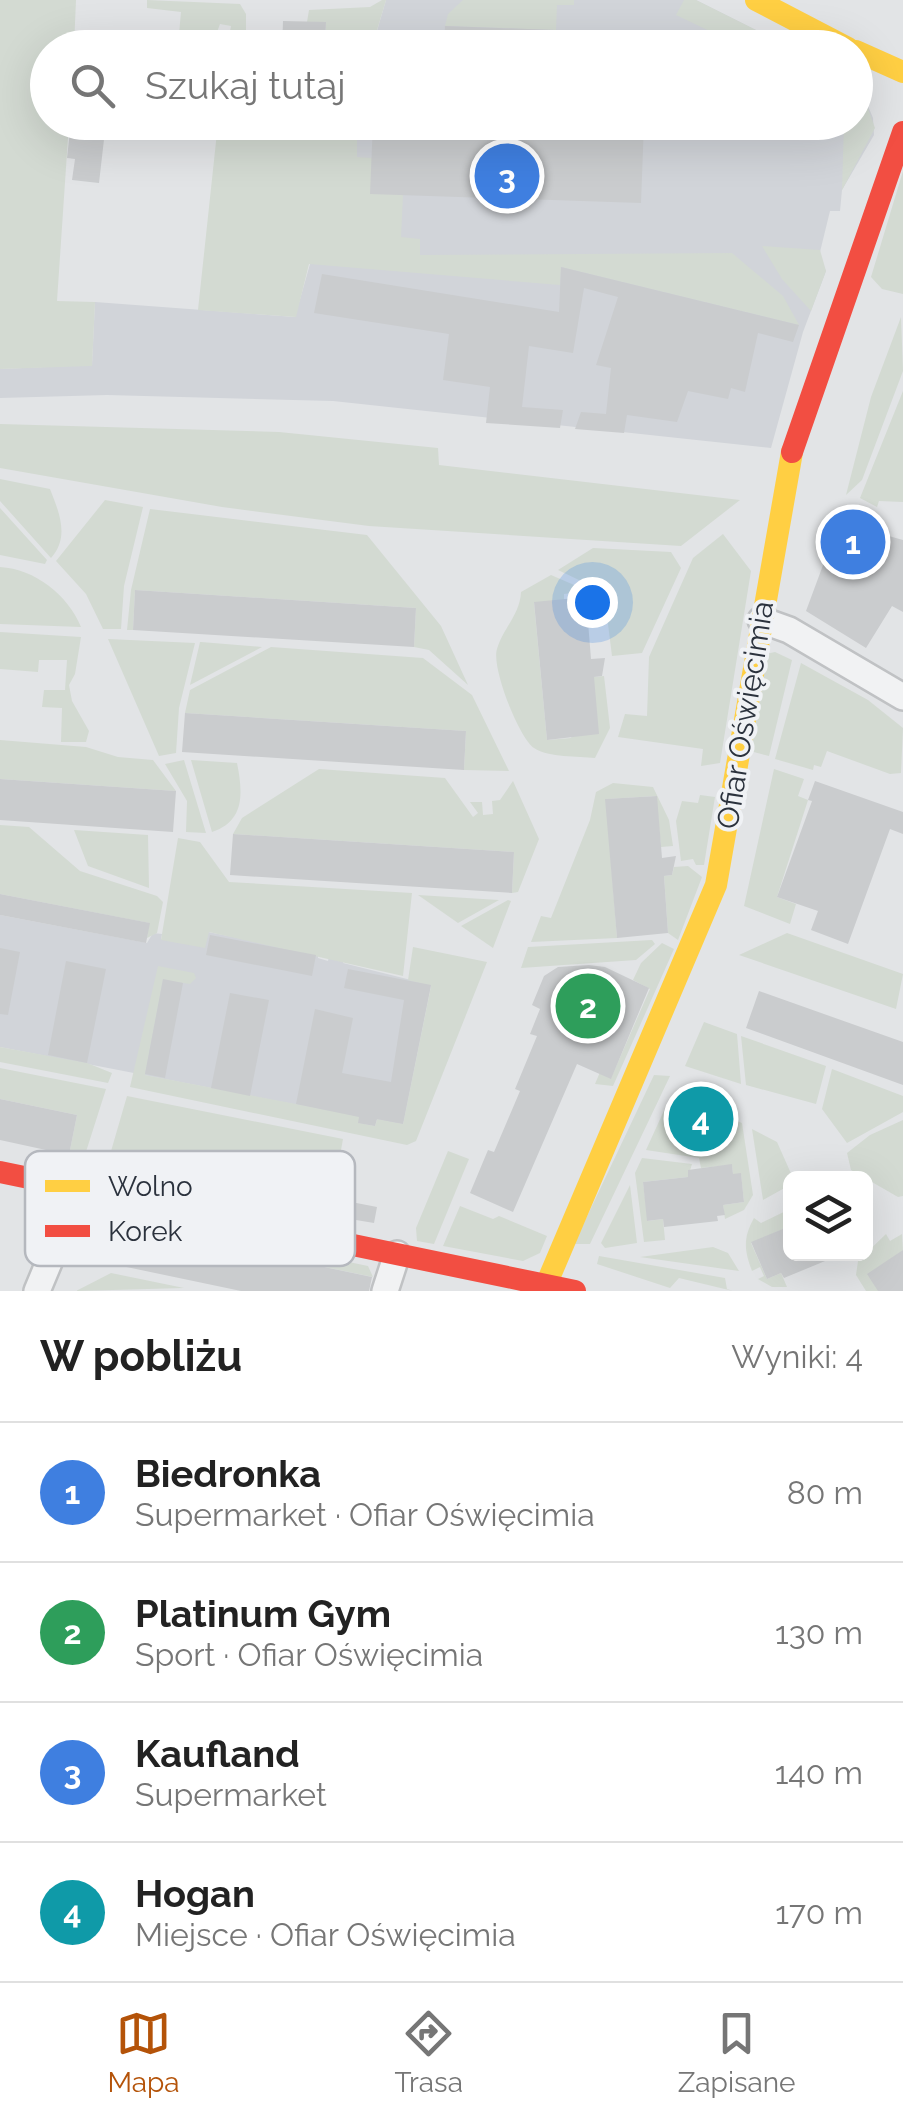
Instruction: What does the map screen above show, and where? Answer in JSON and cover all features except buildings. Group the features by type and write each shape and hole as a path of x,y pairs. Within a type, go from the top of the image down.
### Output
{"street":[{"path":"756,0 814,30"},
{"path":"873,59 903,72"},
{"name":"Ofiar Oświęcimia","path":"546,1285 716,885 793,443 903,132"},
{"path":"761,620 789,630 903,698"},
{"path":"0,1172 25,1177"},
{"path":"355,1245 575,1291"},
{"path":"385,1291 397,1254"},
{"path":"37,1291 47,1266"}],"shaded area":[{"path":"0,0 76,0 75,30 30,30 30,140 68,140 57,301 95,302 92,366 0,369"},
{"path":"147,0 240,4 246,14 246,30 230,30 231,26 220,24 218,30 179,30 181,12 147,8"},
{"path":"386,0 696,0 756,30 377,30"},
{"path":"386,0 377,30 326,30 326,23 307,22 309,10 370,7"},
{"path":"463,0 574,0 574,5 557,5 556,30 445,26 448,14"},
{"path":"684,0 696,0 756,30 707,30 676,15"},
{"path":"216,140 357,140 357,157 372,158 403,195 401,237 420,239 420,255 732,253 783,296 799,325 561,267 560,285 309,264 296,317 198,310"},
{"path":"345,140 871,140 842,190 840,211 830,211 819,256 826,271 803,332 771,448 333,401 107,395 0,398 0,369 92,365 95,302 295,317"},
{"path":"843,140 869,140 842,190"},
{"path":"903,171 903,294 882,289 871,277"},
{"path":"762,246 820,250 826,271 811,311 782,279"},
{"path":"901,317 903,371 862,480 846,495 871,397"},
{"path":"903,391 903,502 879,501 877,507 860,498"},
{"path":"0,424 279,432 438,448 439,465 740,500 681,546 369,526 222,507 0,468"},
{"path":"0,479 50,489 61,533 51,558 0,501"},
{"path":"105,500 143,507 124,586 121,629 103,629 86,594 56,561"},
{"path":"0,508 47,560 45,564 0,555"},
{"path":"150,509 367,535 441,626 468,685 429,650 414,647 416,608 135,590 133,630 127,630 131,590"},
{"path":"723,534 751,571 720,763 701,766 703,749 618,737 625,714 647,716 649,657 693,558"},
{"path":"593,548 671,552 681,568 642,653 612,656 604,592 558,570"},
{"path":"0,567 26,573 49,586 68,604 81,627 0,624"},
{"path":"551,575 588,591 564,594 564,602 534,603 547,740 571,738 594,677 604,676 610,728 595,758 555,755 534,748 514,717 498,671 497,649 518,608 521,592"},
{"path":"0,632 81,637 75,674 69,685 72,701 89,731 86,742 61,742 62,708 42,707 44,690 65,690 67,660 39,660 38,672 0,669"},
{"path":"108,639 195,643 179,708 176,753 159,756"},
{"path":"201,642 262,647 190,685"},
{"path":"271,647 423,658 472,695 509,771 464,770 466,731 185,713 190,690"},
{"path":"775,652 792,660 769,756 750,751 766,654"},
{"path":"801,663 868,700 903,728 901,773 890,774 827,751 821,767 814,765 813,770 775,759"},
{"path":"0,740 86,747 118,757 153,760 176,791 0,779"},
{"path":"184,760 206,833 186,832 187,801 165,764"},
{"path":"191,760 237,763 239,805 231,821 212,832"},
{"path":"319,769 445,778 473,817 478,813 470,802 482,802 483,815 493,814 492,801 500,800 513,781 539,839 518,892 512,893 514,852 233,834 242,818"},
{"path":"774,769 804,779 798,796 808,800 777,897 796,904 790,924 744,906"},
{"path":"613,783 653,787 669,820 673,846 661,847 656,796 606,799 617,938 531,942 541,916 551,918 590,820 596,792"},
{"path":"700,795 715,797 704,865 696,865 693,859 681,861 676,821 682,801 698,803"},
{"path":"0,825 29,827 80,871 157,896 163,902 157,933 147,938 149,923 0,894"},
{"path":"74,830 148,835 149,888 88,866"},
{"path":"178,838 200,842 229,882 412,893 403,976 209,932 205,948 161,940"},
{"path":"688,866 702,877 678,940 668,933 664,876 672,875 674,867"},
{"path":"418,895 499,900 458,923"},
{"path":"511,901 493,948 461,926"},
{"path":"0,915 147,943 153,933 162,934 161,939 208,932 318,954 318,958 328,961 329,956 344,959 343,963 431,985 403,1124 376,1120 375,1126 358,1123 334,1112 0,1047"},
{"path":"787,933 903,974 896,1009 739,955"},
{"path":"652,940 655,944 636,960 521,968 528,947"},
{"path":"662,943 674,949 613,1086 595,1084 603,1065 611,1078 650,989 633,980 641,963"},
{"path":"413,947 487,962 416,1141 407,1145 130,1087 158,966 194,973 196,978 190,984 163,980 145,1075 359,1116 359,1123 375,1126 377,1119 403,1124 431,986 408,980"},
{"path":"704,1022 737,1034 741,1084 685,1066"},
{"path":"741,1036 826,1066 816,1104 746,1085"},
{"path":"0,1047 87,1063 112,1073 108,1083 0,1062"},
{"path":"0,1068 106,1089 86,1151 70,1151 77,1115 0,1099"},
{"path":"832,1069 903,1096 903,1112 847,1143 822,1109"},
{"path":"654,1075 670,1076 590,1244 574,1244"},
{"path":"127,1096 343,1139 341,1151 111,1151"},
{"path":"674,1100 687,1104 681,1124 715,1134 721,1115 742,1123 753,1195 744,1210 725,1219 723,1205 744,1202 741,1174 733,1174 732,1165 701,1168 699,1158 646,1150 667,1104"},
{"path":"903,1120 903,1196 873,1183 873,1171 851,1170 847,1153 870,1135"},
{"path":"752,1129 777,1142 790,1171 783,1171 783,1189 763,1200"},
{"path":"448,1151 469,1159 434,1244 417,1241 416,1228"},
{"path":"642,1158 692,1164 688,1177 643,1182 648,1221 663,1219 665,1240 644,1242 635,1173"},
{"path":"630,1185 637,1243 605,1248 601,1243"},
{"path":"460,1206 493,1219 499,1216 547,1236 540,1253 523,1261 443,1246"},
{"path":"783,1212 783,1229 751,1243 767,1279 781,1273 787,1287 772,1287 758,1279 764,1276 760,1267 752,1271 746,1238 754,1218 761,1223"},
{"path":"886,1234 890,1241 902,1234 903,1250 878,1291 866,1291 856,1275 858,1261 873,1261 873,1247"},
{"path":"713,1247 728,1253 739,1271 640,1257"},
{"path":"599,1256 725,1278 727,1289 733,1291 679,1278 670,1288 597,1264"},
{"path":"355,1263 368,1266 373,1277 320,1266"},
{"path":"111,1273 184,1288 76,1291"}],"traffic: slow":[{"path":"756,0 814,30"},
{"path":"873,59 903,72"},
{"path":"546,1285 716,885 792,452"}],"traffic: jam":[{"path":"792,452 903,132"},
{"path":"0,1172 25,1177"},
{"path":"355,1245 575,1291"}],"place":[{"name":"Kaufland","path":"507,176"},
{"name":"Biedronka","path":"853,542"},
{"name":"Platinum Gym","path":"588,1006"},
{"name":"Hogan","path":"701,1119"}]}
